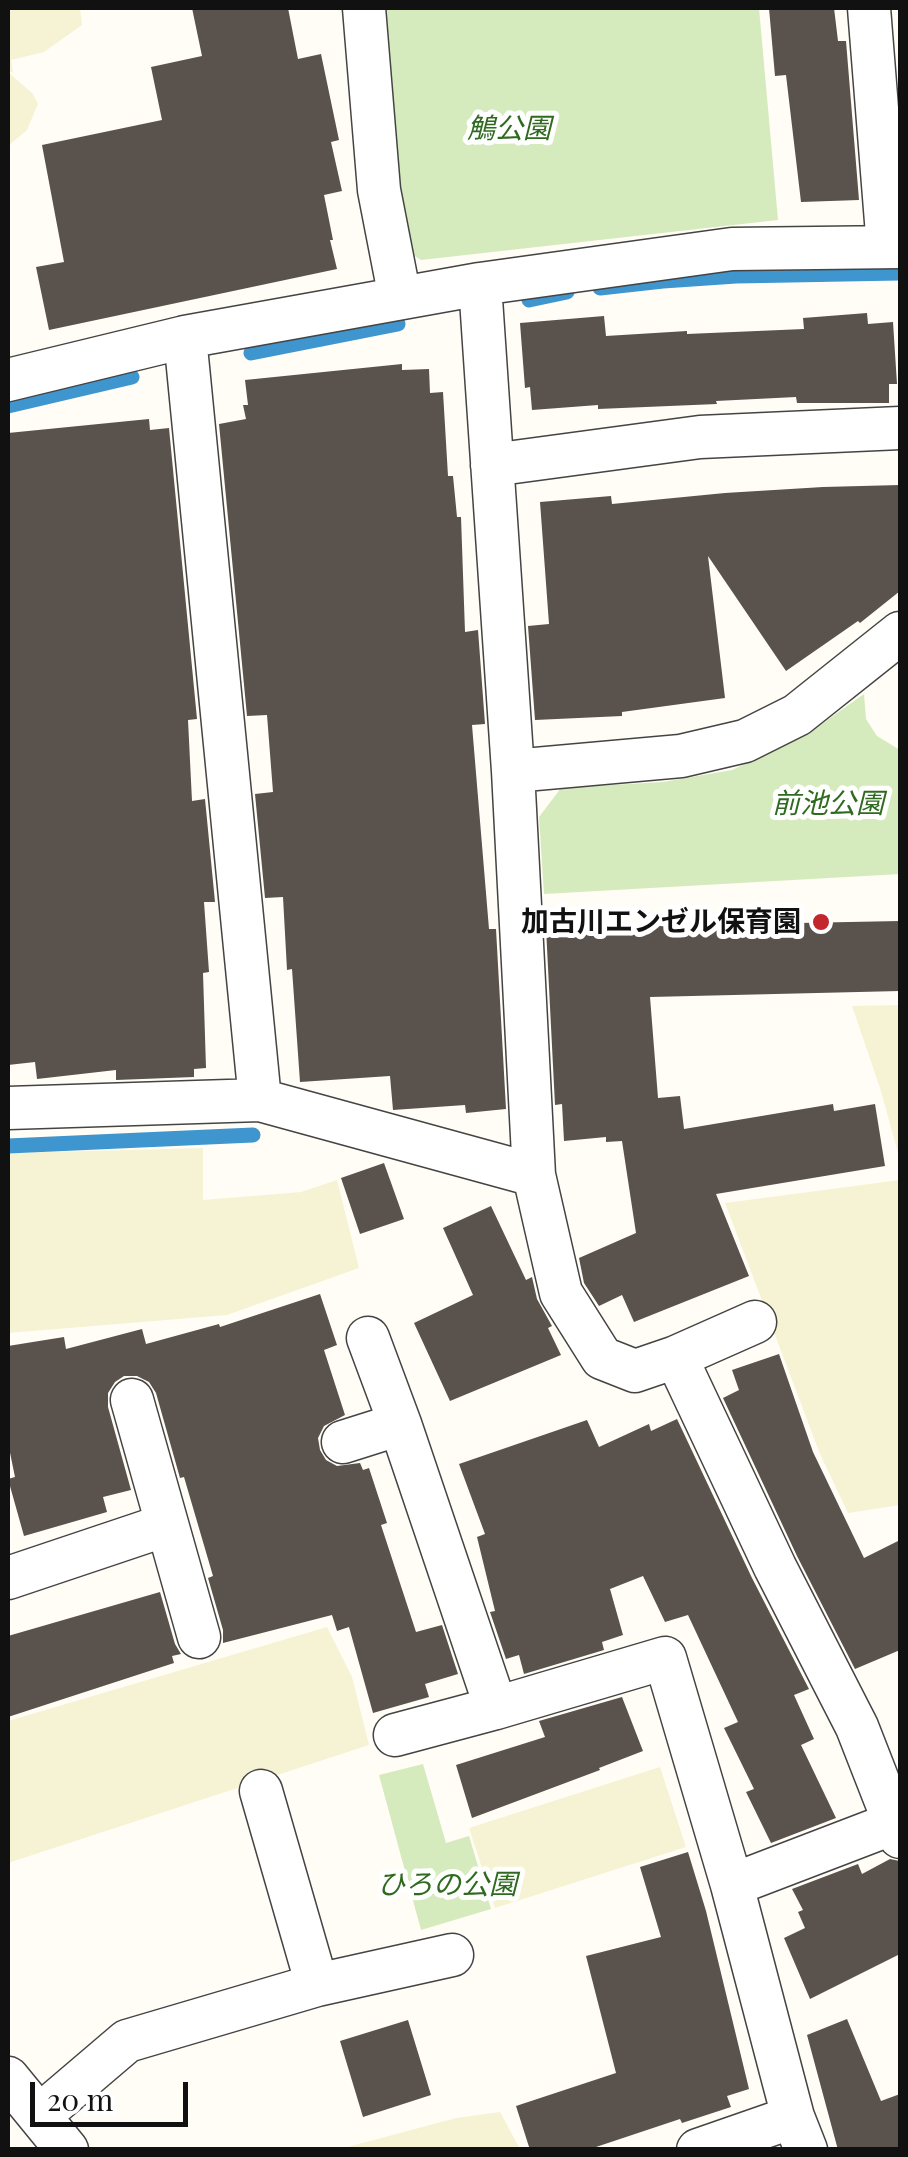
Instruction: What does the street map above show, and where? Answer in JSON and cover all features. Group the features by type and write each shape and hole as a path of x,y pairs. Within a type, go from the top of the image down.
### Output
{"street":[{"path":"364,8 379,190 400,298"},
{"path":"8,380 184,337 480,284 732,250 894,247 869,8"},
{"path":"480,284 513,771 534,1175 561,1293 602,1358 634,1371 755,1322"},
{"path":"184,337 260,1100"},
{"path":"492,465 700,436 900,428"},
{"path":"513,771 681,756 745,740 796,714 900,633"},
{"path":"8,1108 260,1100 534,1175"},
{"path":"368,1338 496,1708"},
{"path":"676,1357 775,1567 857,1728 897,1830 732,1885"},
{"path":"132,1400 199,1637"},
{"path":"343,1442 400,1424"},
{"path":"8,1578 166,1525"},
{"path":"394,1735 665,1658 799,2133 698,2150"},
{"path":"260,1791 317,1985"},
{"path":"39,2116 127,2041 317,1985 452,1956"},
{"path":"8,2078 67,2150"}],"shaded area":[{"path":"8,8 80,8 82,25 44,52 11,60 13,73 8,70"},
{"path":"8,72 33,94 38,104 27,130 8,146"},
{"path":"900,1005 900,1160 852,1006"},
{"path":"203,1148 203,1200 301,1192 337,1180 359,1268 227,1315 8,1333 8,1153"},
{"path":"900,1180 900,1505 848,1513 820,1454 725,1203"},
{"path":"327,1627 352,1677 369,1745 8,1863 8,1721"},
{"path":"660,1767 686,1847 495,1908 469,1828"},
{"path":"500,2112 520,2149 340,2149 456,2118"}],"green space":[{"name":"鵤公園","path":"375,8 759,8 778,220 421,260 396,244"},
{"name":"前池公園","path":"864,694 866,719 877,736 900,750 900,874 544,894 539,817 561,788 663,782 732,770 806,735"},
{"name":"ひろの公園","path":"423,1764 446,1843 469,1836 491,1909 421,1930 379,1775"}],"building":[{"path":"192,8 288,8 298,59 321,54 339,140 331,142 342,191 324,195 337,269 49,330 36,267 64,262 42,145 162,120 151,67 202,56"},
{"path":"769,8 834,8 838,41 846,41 859,200 801,202 786,75 775,76"},
{"path":"867,313 868,324 893,322 897,384 889,384 889,403 797,403 796,397 716,401 717,404 532,410 530,387 525,388 520,323 604,316 606,336 687,334 804,329 803,318"},
{"path":"402,364 402,370 429,369 430,393 443,392 448,476 453,476 457,517 461,517 465,632 478,630 485,724 472,725 489,929 496,929 506,1109 466,1113 465,1105 393,1110 390,1076 300,1082 283,897 265,898 255,794 273,792 267,715 247,716 219,424 246,419 245,380"},
{"path":"149,419 150,430 169,428 197,719 188,720 192,801 205,799 215,902 204,902 209,972 203,973 206,1068 194,1069 194,1077 116,1080 116,1070 37,1079 35,1062 8,1065 8,433"},
{"path":"900,485 900,591 860,623 786,671 708,556 725,698 622,712 622,716 535,720 528,626 549,624 540,502 611,496 612,504 725,493"},
{"path":"900,921 900,991 650,997 658,1098 680,1096 684,1129 833,1104 834,1111 875,1104 885,1166 716,1194 749,1276 634,1322 622,1295 599,1306 584,1283 579,1258 636,1233 622,1141 606,1142 606,1137 564,1141 562,1104 555,1105 546,928"},
{"path":"384,1163 404,1219 360,1234 341,1178"},
{"path":"491,1206 526,1280 532,1277 561,1355 450,1401 414,1323 473,1295 443,1228"},
{"path":"320,1294 337,1345 324,1350 345,1415 324,1426 318,1438 320,1450 326,1460 337,1466 360,1463 363,1470 369,1468 387,1523 381,1525 416,1632 442,1625 458,1674 425,1684 429,1697 373,1713 349,1627 337,1631 332,1615 223,1643 208,1578 213,1576 184,1477 180,1478 156,1393 149,1382 137,1376 124,1376 108,1393 108,1407 131,1490 103,1497 107,1512 24,1536 8,1479 15,1477 8,1443 8,1346 64,1337 66,1349 142,1329 146,1344 219,1324 220,1327"},
{"path":"779,1354 813,1452 864,1558 900,1540 900,1650 855,1669 723,1398 739,1390 732,1370"},
{"path":"677,1419 809,1689 794,1695 814,1739 801,1745 836,1818 771,1843 746,1792 754,1789 724,1728 738,1722 688,1615 665,1622 643,1576 610,1589 623,1635 602,1642 604,1650 524,1674 519,1655 506,1659 490,1612 495,1611 477,1537 485,1534 459,1464 587,1420 599,1447 649,1424 651,1431"},
{"path":"160,1592 181,1654 172,1656 174,1663 8,1717 8,1636"},
{"path":"622,1697 643,1751 472,1818 456,1765 545,1737 539,1721"},
{"path":"688,1852 749,2089 727,2096 731,2107 682,2123 680,2119 587,2150 530,2150 516,2106 616,2073 586,1956 661,1937 640,1867"},
{"path":"890,1859 900,1861 900,1954 810,1999 784,1938 805,1928 798,1912 803,1910 792,1889 858,1864 862,1874"},
{"path":"847,2019 881,2101 900,2094 900,2150 838,2150 807,2035"},
{"path":"408,2020 431,2095 363,2117 340,2041"}],"waterway":[{"path":"600,288 736,276 900,273"},
{"path":"529,300 567,292"},
{"path":"251,353 398,324"},
{"path":"8,406 132,377"},
{"path":"8,1146 253,1135"}],"place":[{"name":"加古川エンゼル保育園","path":"821,922"}]}
